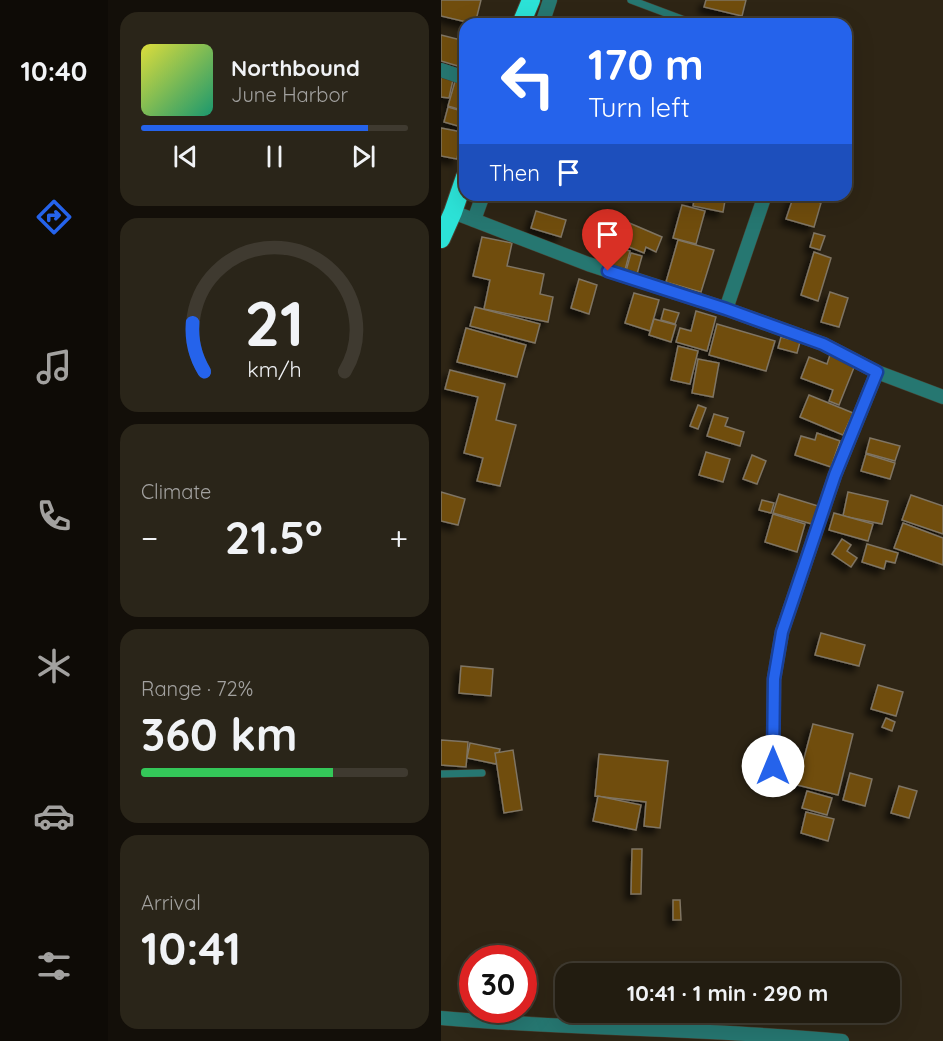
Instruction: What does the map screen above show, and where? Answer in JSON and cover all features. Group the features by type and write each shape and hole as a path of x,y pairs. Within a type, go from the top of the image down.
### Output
{"highway":[{"path":"524,18 531,0"},
{"path":"441,239 459,194"}],"street":[{"path":"544,18 550,0"},
{"path":"441,70 459,76"},
{"path":"474,220 481,201"},
{"path":"726,309 763,201"},
{"path":"453,212 588,264 726,309 823,344 877,372 943,397"},
{"path":"773,766 774,679 782,632 835,475 877,372"},
{"path":"441,1018 524,1026 741,1034 842,1041"}],"lane":[{"path":"631,0 679,18"},
{"path":"441,774 482,773"}],"building":[{"path":"441,0 481,0 476,18 459,18 459,20 441,16"},
{"path":"706,0 746,0 742,16 704,7"},
{"path":"441,35 459,40 458,66 441,61"},
{"path":"441,72 454,75 449,98 441,97"},
{"path":"456,78 459,79 459,109 448,106"},
{"path":"448,107 459,110 459,126 444,122"},
{"path":"441,128 459,131 457,159 441,156"},
{"path":"694,201 725,201 723,212 693,206"},
{"path":"792,201 821,203 814,227 786,219"},
{"path":"682,205 705,211 696,244 673,238"},
{"path":"536,211 566,220 561,237 531,228"},
{"path":"613,216 662,237 656,252 646,247 644,253 604,237"},
{"path":"814,233 825,236 820,250 810,247"},
{"path":"482,237 512,243 507,266 544,274 540,294 553,297 548,322 484,309 490,280 473,276"},
{"path":"678,240 714,250 701,292 666,282"},
{"path":"604,244 630,251 625,270 599,263"},
{"path":"814,252 831,258 818,301 801,295"},
{"path":"631,253 642,256 637,274 626,271"},
{"path":"579,279 597,285 589,314 571,308"},
{"path":"830,292 848,298 839,327 821,322"},
{"path":"634,293 659,300 650,331 625,323"},
{"path":"475,307 540,324 535,343 470,326"},
{"path":"664,309 679,313 675,324 661,320"},
{"path":"696,311 716,317 707,351 676,342 680,328 691,331"},
{"path":"654,319 676,325 671,342 649,335"},
{"path":"717,324 775,341 766,371 709,355"},
{"path":"466,328 526,345 517,377 457,362"},
{"path":"781,337 800,342 797,353 778,348"},
{"path":"678,346 698,351 690,384 671,380"},
{"path":"830,355 855,365 839,405 829,401 833,390 801,378 809,357 827,364"},
{"path":"698,359 719,363 713,397 692,393"},
{"path":"450,370 505,384 496,420 516,425 500,486 477,481 483,458 464,453 478,397 445,389"},
{"path":"809,395 853,413 843,435 800,417"},
{"path":"698,405 706,408 698,429 690,426"},
{"path":"714,414 728,418 725,426 744,432 740,446 707,436"},
{"path":"817,433 840,441 831,467 795,455 801,436 815,440"},
{"path":"870,438 900,446 895,461 866,453"},
{"path":"706,452 730,459 723,482 699,475"},
{"path":"866,454 895,463 890,479 861,471"},
{"path":"752,455 766,461 757,484 743,479"},
{"path":"441,492 465,499 458,525 441,521"},
{"path":"848,492 888,501 882,524 843,516"},
{"path":"779,494 818,506 812,524 773,513"},
{"path":"911,495 943,506 943,534 902,520"},
{"path":"762,500 774,503 771,513 759,510"},
{"path":"834,513 873,524 868,541 829,530"},
{"path":"773,514 805,524 797,552 765,542"},
{"path":"903,523 943,538 943,565 894,548"},
{"path":"842,539 851,545 847,551 857,558 851,567 832,554"},
{"path":"867,544 898,553 895,563 886,561 884,569 862,562"},
{"path":"821,633 865,645 859,666 815,655"},
{"path":"461,666 493,669 491,696 459,693"},
{"path":"878,685 903,692 896,716 871,709"},
{"path":"886,718 895,722 892,731 882,727"},
{"path":"813,724 853,734 838,795 797,785"},
{"path":"441,740 468,742 466,767 441,765"},
{"path":"470,743 500,749 496,764 467,758"},
{"path":"513,750 522,810 504,813 495,753"},
{"path":"599,754 668,761 660,828 644,826 646,802 595,796"},
{"path":"850,773 872,779 865,806 843,800"},
{"path":"899,786 917,791 909,818 891,813"},
{"path":"807,791 832,798 827,815 802,808"},
{"path":"598,796 641,805 636,830 593,821"},
{"path":"806,812 834,819 828,841 801,833"},
{"path":"632,849 642,849 641,894 631,894"},
{"path":"673,900 680,900 681,920 673,920"}],"route":[{"path":"608,271 726,309 823,344 877,372 835,475 782,632 774,679 773,766"}]}
